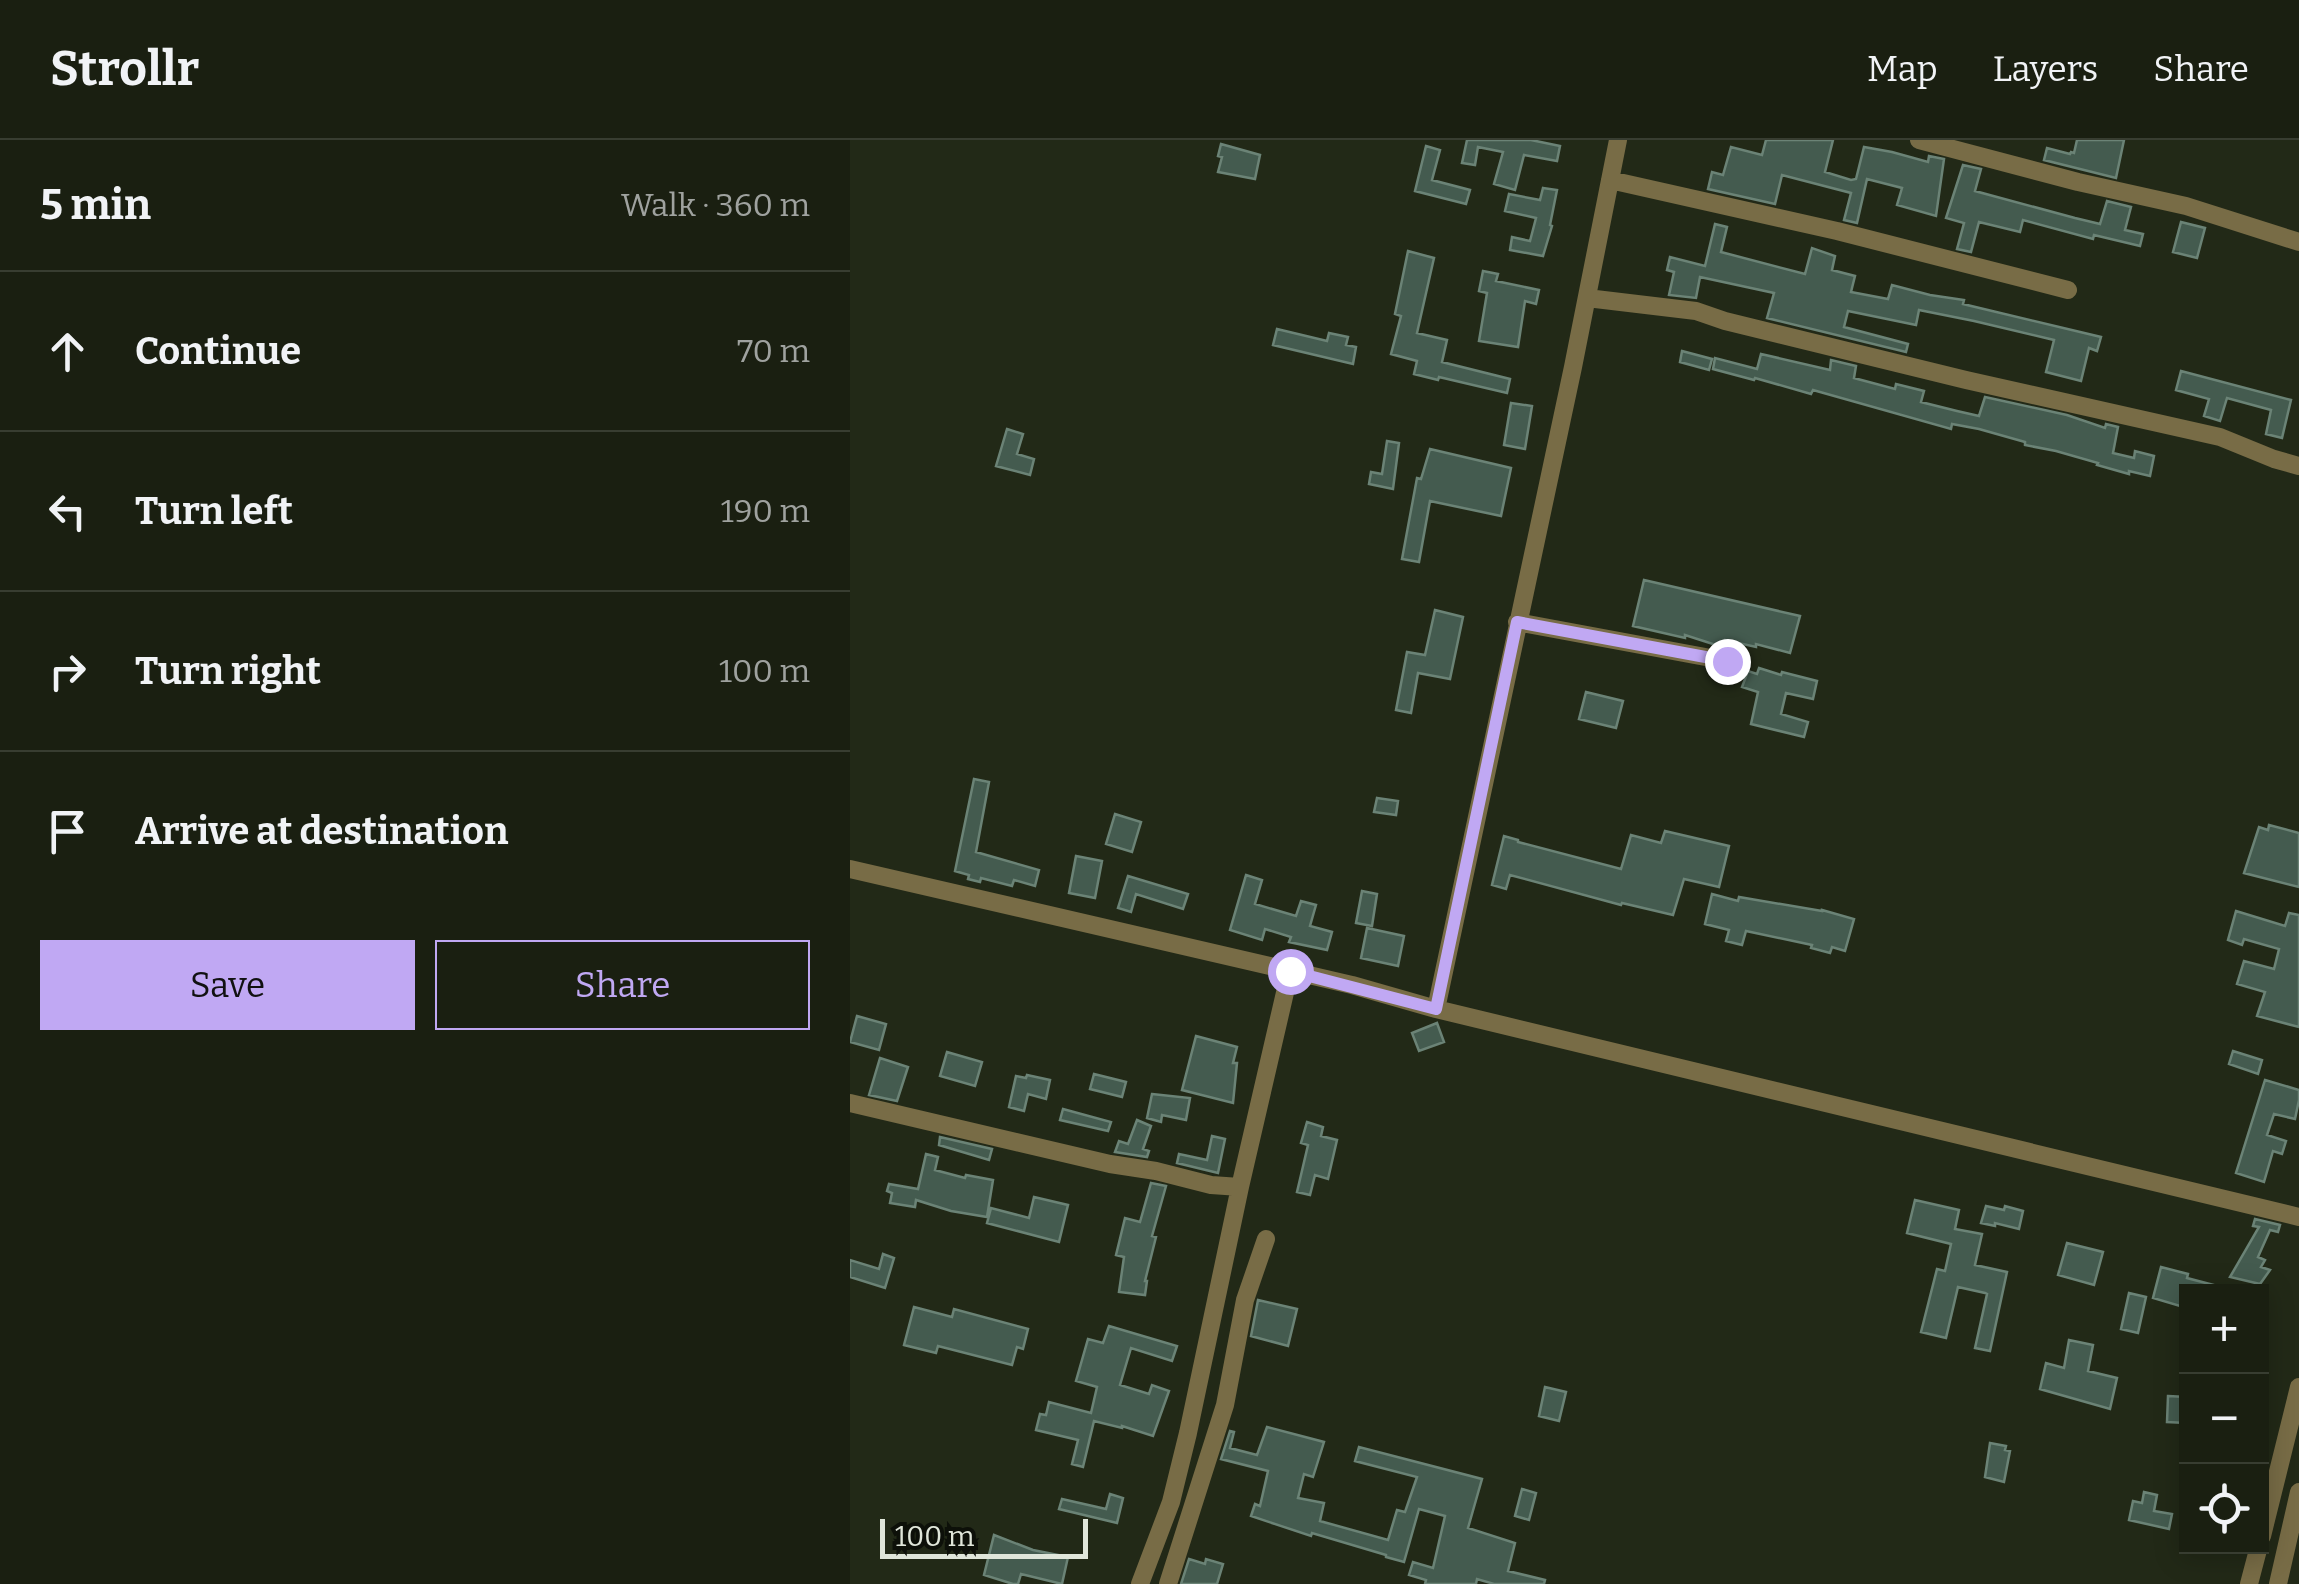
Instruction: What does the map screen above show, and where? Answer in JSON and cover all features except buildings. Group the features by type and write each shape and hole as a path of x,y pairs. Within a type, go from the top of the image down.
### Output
{"street":[{"path":"1436,1009 1618,140"},
{"path":"1920,140 2186,206 2299,242"},
{"path":"1610,180 1837,231 2068,290"},
{"path":"1587,298 1696,311 1966,380 2220,437 2299,466"},
{"path":"1517,622 1727,661"},
{"path":"850,868 2299,1217"},
{"path":"1140,1584 1171,1502 1188,1433 1290,971"},
{"path":"850,1103 1211,1186 1240,1187"},
{"path":"1168,1584 1225,1405 1245,1300 1266,1239"},
{"path":"2269,1508 2299,1387"},
{"path":"2278,1584 2299,1492"},
{"path":"2250,1584 2257,1554"}],"route":[{"path":"1290,971 1436,1009 1517,622 1727,661"}]}
